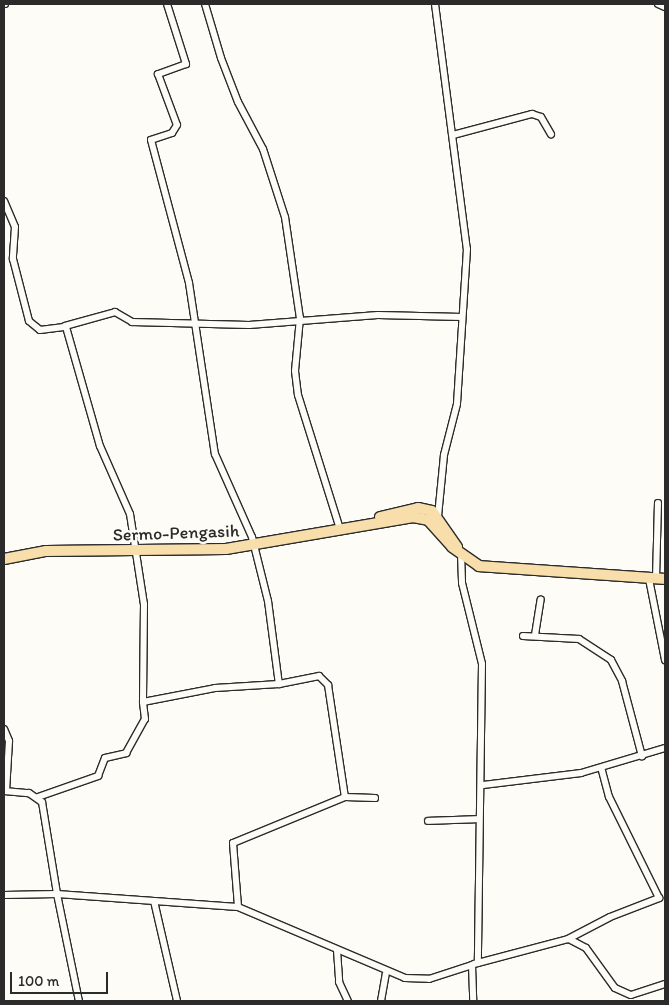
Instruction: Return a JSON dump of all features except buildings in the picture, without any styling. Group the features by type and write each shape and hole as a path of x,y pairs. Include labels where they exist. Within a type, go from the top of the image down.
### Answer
{"main road":[{"name":"Sermo-Pengasih","path":"344,528 408,509 425,508 438,516 461,553"},
{"name":"Sermo-Pengasih","path":"4,559 46,551 137,552 253,546 344,528 421,517 461,553 479,566 657,579"}],"street":[{"path":"167,4 186,64 158,74 177,125 172,133 151,140 182,253 215,454 253,546 268,601 279,684"},
{"path":"205,4 238,102 263,149 282,208 300,318 295,371 298,395 344,528"},
{"path":"436,4 467,249 457,404 444,455 438,516"},
{"path":"658,4 665,6"},
{"path":"453,135 532,114 540,117 551,134"},
{"path":"4,203 15,227 14,266 32,328 65,326 115,312 132,322 194,320 248,325 300,318 462,317"},
{"path":"4,729 9,742 5,791 38,796 98,776 105,758 126,753 145,719 143,702 144,604 130,514 100,446 65,326"},
{"path":"658,503 657,579 665,660"},
{"path":"461,553 462,583 480,648 483,785 479,819 473,1001"},
{"path":"535,635 540,599"},
{"path":"523,636 535,635 579,639 611,660 622,681 642,756"},
{"path":"143,702 215,688 326,679 345,797"},
{"path":"483,785 601,768 665,748"},
{"path":"4,894 56,894 238,907 386,973 429,979 475,964 568,939 610,917 662,898 609,797 601,768"},
{"path":"38,796 56,894 79,1001"},
{"path":"238,907 233,843 345,797 375,798"},
{"path":"428,822 479,819"},
{"path":"154,901 177,1001"},
{"path":"568,939 583,944 615,988 631,994 665,984"},
{"path":"337,950 339,982 348,1001"},
{"path":"381,1001 386,973"}]}
